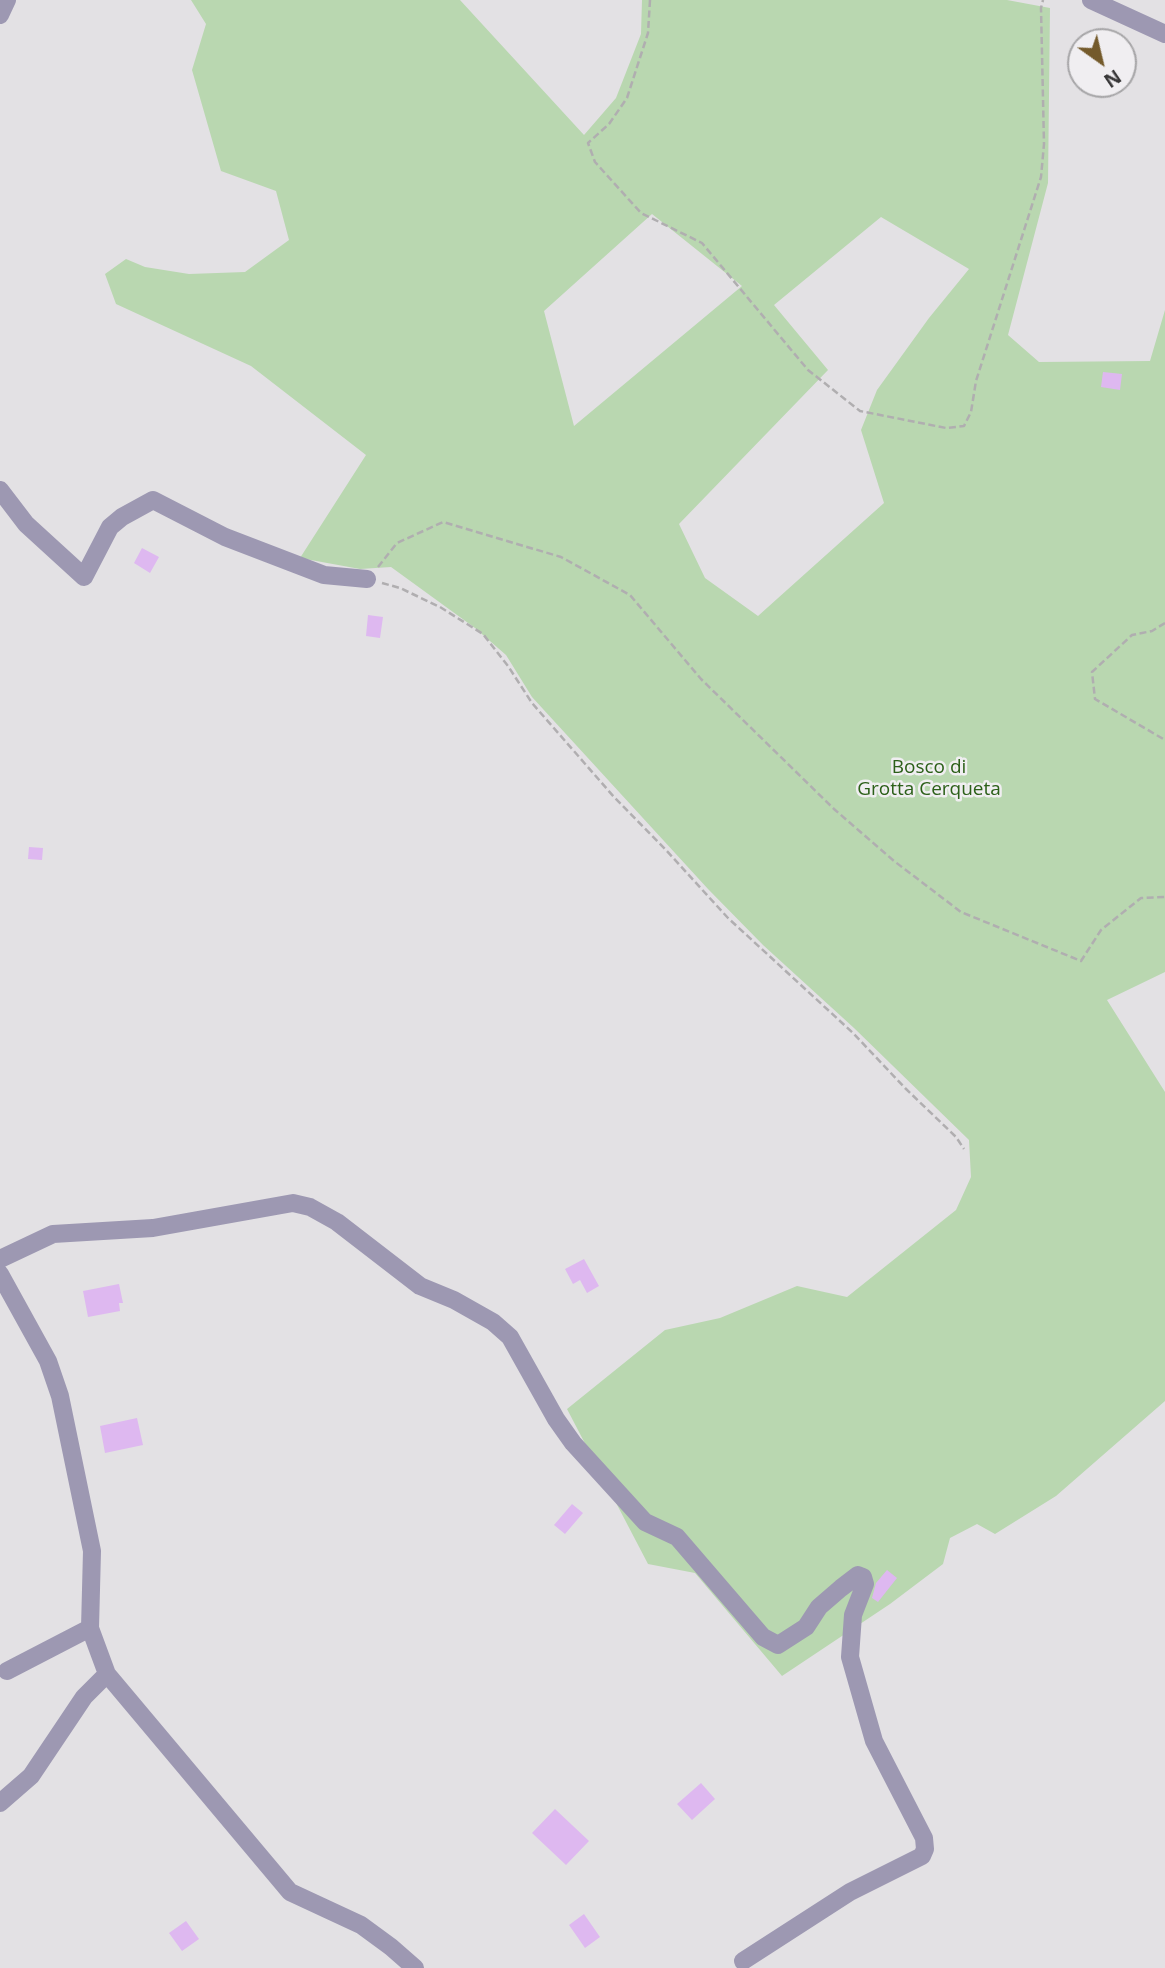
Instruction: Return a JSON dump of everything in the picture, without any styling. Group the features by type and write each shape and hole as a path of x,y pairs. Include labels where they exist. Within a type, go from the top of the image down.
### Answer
{"street":[{"path":"0,15 6,0"},
{"path":"1091,0 1165,34"},
{"path":"0,490 26,524 84,577 110,527 153,500 225,537 324,575 368,579"},
{"path":"0,1259 53,1234 153,1228 293,1203 310,1207 337,1222 419,1286 454,1300 493,1322 510,1337 556,1419 573,1443 645,1522 677,1537 763,1637 778,1645 806,1627 819,1607 841,1588 858,1575 863,1577 865,1584 853,1615 850,1657 874,1741 923,1838 925,1849 922,1856 850,1892 743,1961"},
{"path":"0,1274 48,1361 60,1396 92,1551 90,1628 107,1674 290,1892 361,1925 415,1968"},
{"path":"7,1671 90,1628"},
{"path":"0,1803 31,1776 84,1697 107,1674"}],"path":[{"path":"650,0 648,33 627,98 609,124 588,143 595,162 641,213 702,243 808,370 860,411 947,428 964,426 971,412 976,381 1041,177 1044,144 1043,0"},
{"path":"964,1149 957,1137 905,1088 853,1033 728,918 614,797 532,703 483,634 440,607 400,588 368,579 397,543 443,522 561,557 630,595 701,679 834,809 961,912 1081,961 1101,930 1142,898 1165,897"},
{"path":"1165,623 1152,631 1132,635 1092,672 1095,699 1165,740"}],"green space":[{"name":"Bosco di Grotta Cerqueta","path":"191,0 460,0 584,135 616,98 641,34 642,0 1007,0 1050,8 1048,183 1008,335 1039,362 1150,361 1165,310 1165,972 1107,1000 1165,1092 1165,1401 1056,1496 995,1534 977,1524 950,1538 943,1564 890,1604 782,1676 695,1573 648,1564 567,1409 665,1330 720,1318 797,1286 847,1297 956,1210 971,1177 969,1140 854,1028 763,945 708,889 532,697 506,655 475,628 391,567 360,569 300,558 366,455 251,366 116,304 105,274 126,259 145,267 189,274 245,272 289,240 276,191 221,171 192,70 206,24","holes":["652,214 742,286 574,426 544,311","881,217 969,269 929,318 877,390 861,430 884,503 758,616 705,578 679,524 828,370 774,305"]}],"building":[{"path":"1103,372 1122,374 1120,390 1101,387"},
{"path":"142,548 159,557 150,573 134,563"},
{"path":"368,615 383,617 380,638 366,636"},
{"path":"29,847 43,848 42,860 28,859"},
{"path":"584,1259 599,1286 587,1293 580,1280 573,1284 565,1269"},
{"path":"119,1284 123,1303 119,1303 120,1311 88,1317 83,1291"},
{"path":"137,1418 143,1445 105,1453 100,1426"},
{"path":"572,1504 583,1513 565,1534 554,1525"},
{"path":"887,1570 897,1578 878,1602 872,1598 876,1583"},
{"path":"701,1783 715,1799 692,1820 677,1804"},
{"path":"555,1809 589,1841 566,1865 532,1833"},
{"path":"584,1914 600,1937 585,1948 569,1925"},
{"path":"186,1921 199,1939 182,1951 169,1933"}]}
